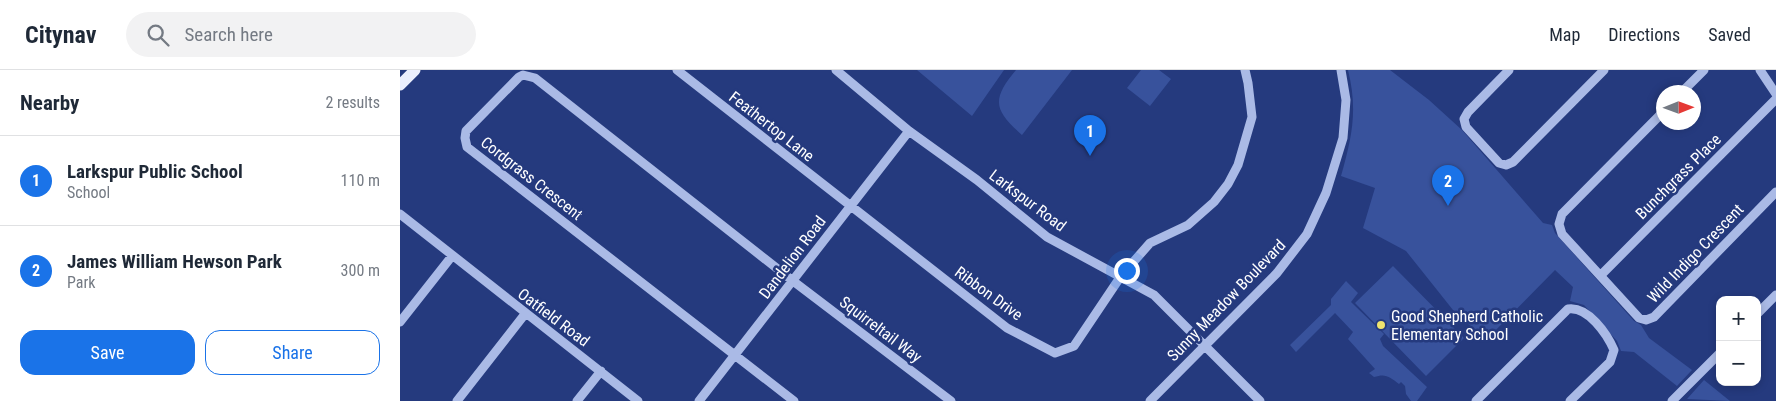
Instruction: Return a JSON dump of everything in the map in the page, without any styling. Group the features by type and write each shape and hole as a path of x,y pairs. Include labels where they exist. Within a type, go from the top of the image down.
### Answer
{"main road":[{"path":"400,85 415,70"}],"street":[{"name":"Feathertop Lane","path":"677,70 849,205"},
{"name":"Ribbon Drive","path":"849,205 1007,328 1055,352 1074,346 1121,276 1150,243 1188,225 1214,202 1228,184 1238,165 1252,117 1250,90 1245,70"},
{"name":"Sunny Meadow Boulevard","path":"1150,401 1288,261 1314,221 1331,179 1345,129 1346,100 1341,70"},
{"path":"1509,70 1468,112 1464,119 1466,127 1499,163 1506,165 1512,162 1604,70"},
{"path":"1689,85 1704,70"},
{"path":"1760,70 1776,94"},
{"name":"Larkspur Road","path":"838,71 909,130 977,180 1048,237 1154,295 1260,401"},
{"name":"Cordgrass Crescent","path":"793,281 535,78 523,75 519,77 466,131 467,147 794,401"},
{"name":"Bunchgrass Place","path":"1601,275 1776,99"},
{"name":"Wild Indigo Crescent","path":"1656,119 1562,214 1559,224 1562,234 1639,318 1646,320 1654,317 1776,192"},
{"name":"Dandelion Road","path":"699,401 909,130"},
{"name":"Oatfield Road","path":"400,214 638,401"},
{"path":"400,322 452,256"},
{"name":"Squirreltail Way","path":"793,281 951,401"},
{"path":"1761,310 1776,295"},
{"path":"1476,401 1568,309 1575,308 1582,310 1609,339 1614,350 1610,362 1570,401"},
{"path":"457,401 525,314"},
{"path":"1677,400 1716,357"},
{"path":"577,401 601,371"}],"shaded area":[{"path":"917,70 1004,70 972,116"},
{"path":"1016,70 1072,70 1022,135 1006,119 999,104 1002,89"},
{"path":"1141,70 1159,70 1171,79 1150,106 1127,88"},
{"path":"1348,70 1390,70 1429,100 1462,130 1543,223 1552,225 1555,233 1634,321 1641,325 1649,338 1692,370 1677,386 1634,352 1621,351 1617,341 1584,305 1570,301 1573,287 1555,270 1486,340 1453,310 1406,251 1363,228 1375,188 1341,176 1351,136 1353,111 1353,98"},
{"path":"1393,266 1464,338 1426,376 1355,303"},
{"path":"1346,281 1358,293 1351,302 1384,334 1380,339 1383,346 1427,387 1417,401 1411,401 1406,394 1405,386 1401,382 1399,384 1385,376 1374,377 1369,373 1375,369 1348,339 1353,332 1335,313 1296,352 1290,345 1331,305 1331,299"},
{"path":"1704,380 1730,401 1687,399"}],"place":[{"name":"Larkspur Public School","path":"1090,156"},
{"name":"James William Hewson Park","path":"1448,206"},
{"name":"Good Shepherd Catholic Elementary School","path":"1381,325"}]}
